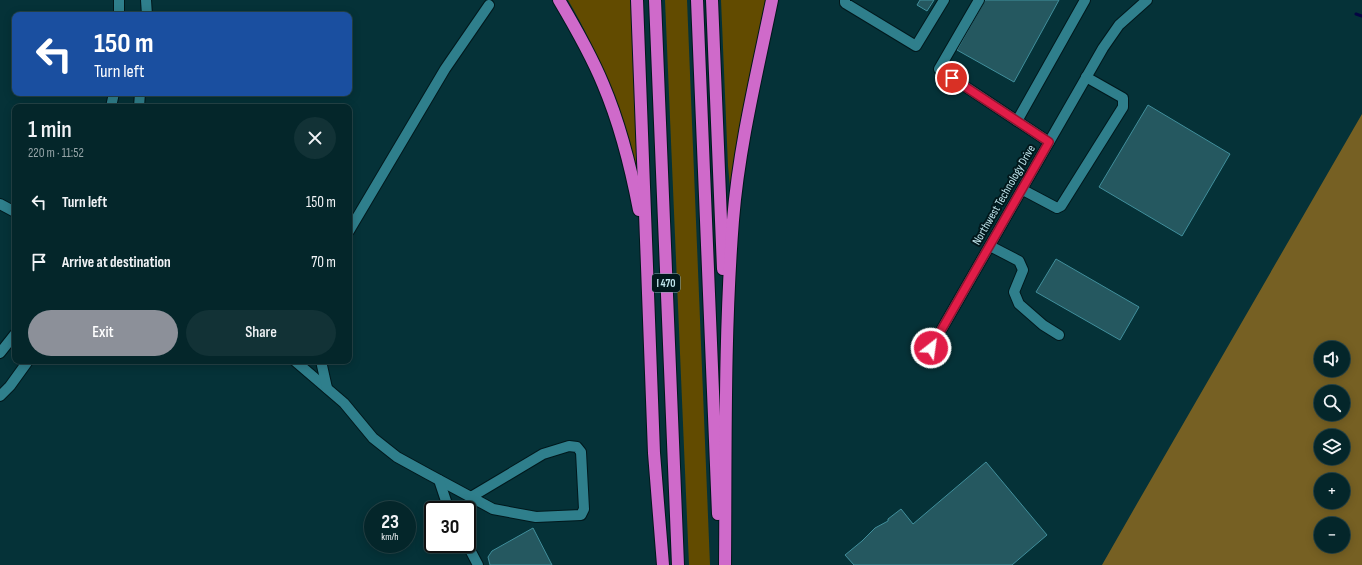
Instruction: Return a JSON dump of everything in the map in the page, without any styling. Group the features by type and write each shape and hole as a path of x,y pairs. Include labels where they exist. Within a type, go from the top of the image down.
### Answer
{"highway":[{"path":"559,0 580,37 603,84 622,141 636,194 646,255"},
{"path":"637,0 654,453 663,565"},
{"name":"I 470","path":"655,0 678,565"},
{"path":"697,0 720,565"},
{"path":"712,0 727,357"},
{"path":"725,565 727,357 733,219 739,168 747,121 772,0"}],"street":[{"path":"119,0 120,12"},
{"path":"146,0 147,12"},
{"path":"845,0 845,3 916,46 944,0"},
{"path":"979,0 938,69 1049,142"},
{"path":"1017,121 1085,0"},
{"name":"Northwest Technology Drive","path":"931,348 1023,190 1103,48 1119,25 1143,1"},
{"path":"352,227 445,69 489,5"},
{"path":"1023,190 1057,208 1061,206 1123,107 1123,98 1086,77"},
{"path":"0,204 12,210"},
{"path":"990,246 1019,261 1023,270 1014,292 1019,304 1043,325 1059,334"},
{"path":"0,353 12,338"},
{"path":"0,396 10,386 26,364"},
{"path":"299,364 344,403 373,438 397,457 492,509 507,513 536,517 581,515 584,509 581,452 577,447 569,446 543,454 471,497"},
{"path":"322,364 327,388"},
{"path":"439,480 446,501"},
{"path":"472,553 478,565"}],"shaded area":[{"path":"568,0 631,0 638,172 624,127 608,84 590,41"},
{"path":"665,0 687,0 710,565 689,565"},
{"path":"721,0 766,0 730,187 728,166"},
{"path":"1362,114 1362,565 1102,565"}],"building":[{"path":"920,0 934,0 927,11 917,5"},
{"path":"985,0 1059,0 1014,82 957,50"},
{"path":"1148,105 1230,154 1182,236 1099,187"},
{"path":"1056,259 1139,307 1120,340 1036,292"},
{"path":"986,462 1047,535 1012,565 854,565 845,555 875,528 888,521 888,519 901,509 913,524"},
{"path":"533,528 552,565 490,565 488,557 492,551"}],"waterway":[{"path":"1356,14 1362,16"}],"route":[{"path":"931,348 1049,142 952,78"}]}
